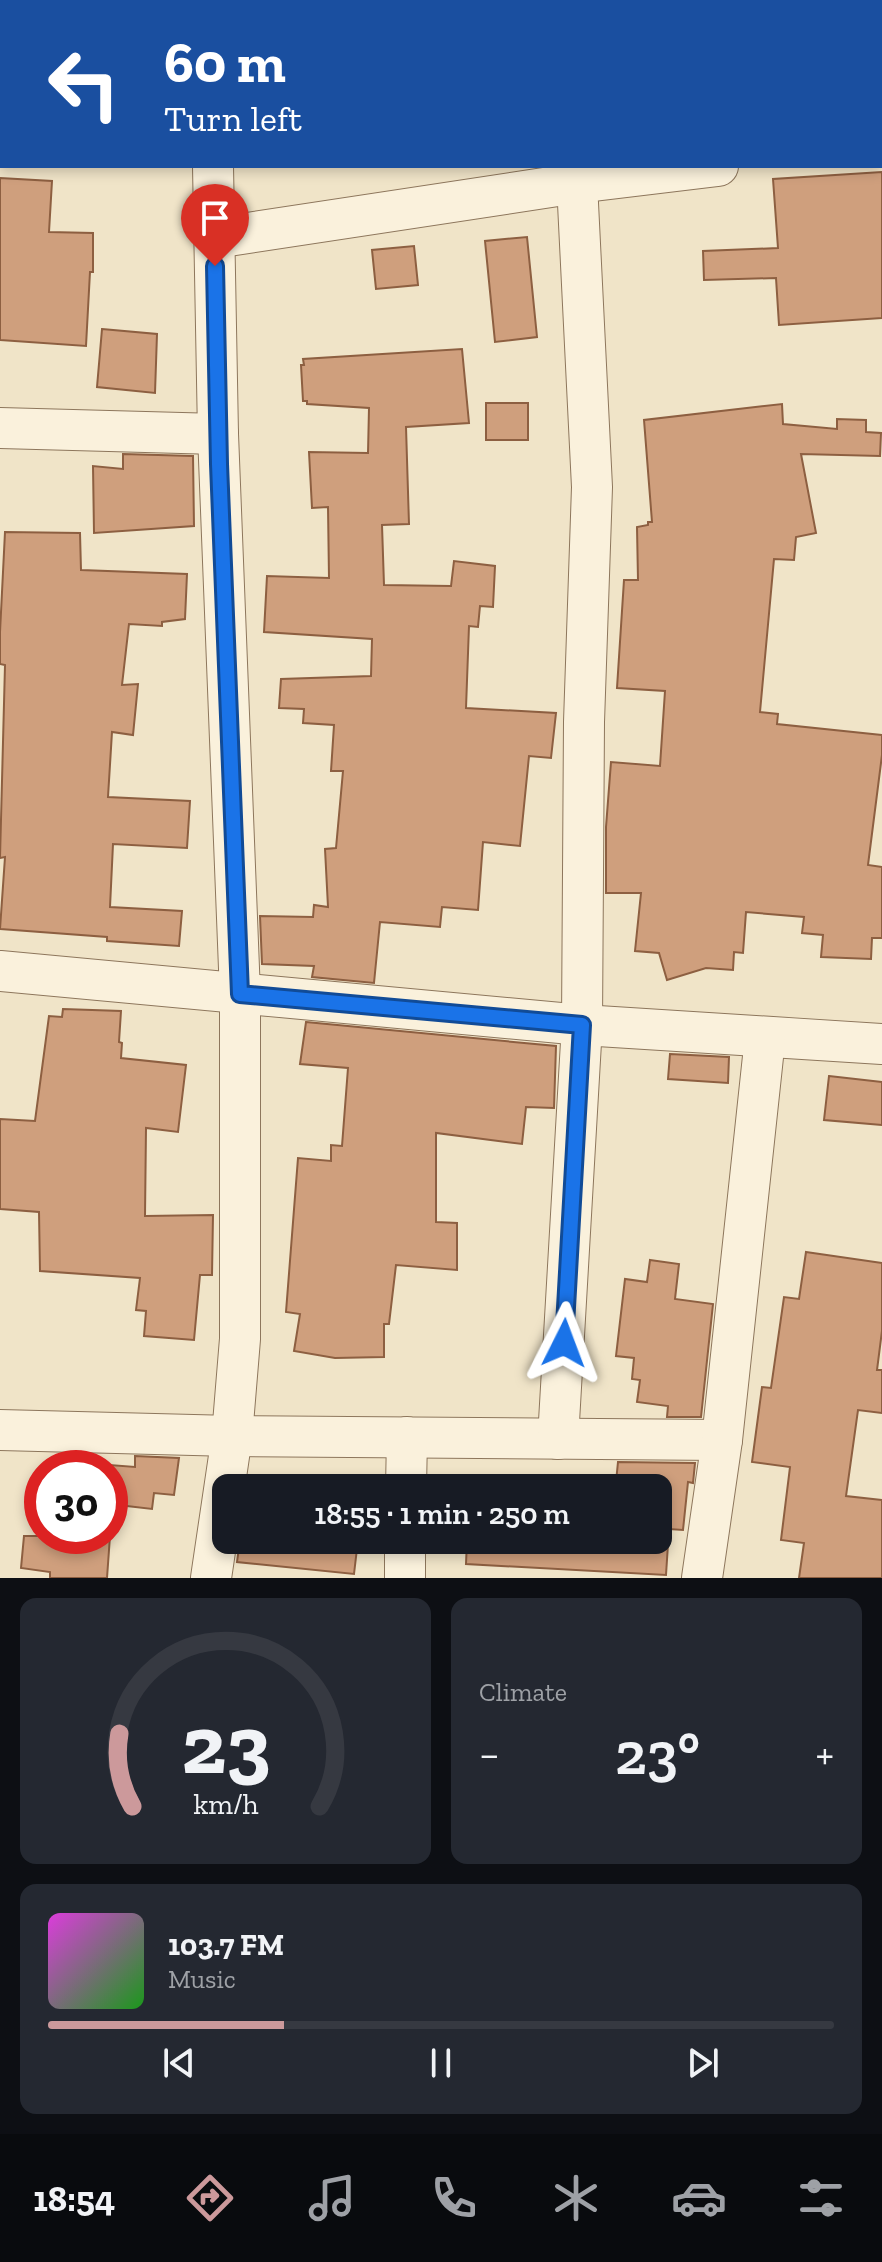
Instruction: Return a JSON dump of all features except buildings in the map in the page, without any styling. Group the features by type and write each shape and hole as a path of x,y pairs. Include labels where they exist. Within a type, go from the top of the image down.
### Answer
{"street":[{"path":"211,1578 232,1436 240,1339 240,994 218,434 213,168"},
{"path":"215,238 577,183 701,168"},
{"path":"558,1439 582,1025 584,722 592,487 577,183"},
{"path":"0,428 218,434"},
{"path":"0,971 582,1025 882,1044"},
{"path":"702,1578 722,1440 765,1038"},
{"path":"0,1430 232,1436 722,1440"},
{"path":"406,1474 407,1437"},
{"path":"405,1554 405,1578"}],"route":[{"path":"215,266 219,464 240,994 582,1025 564,1343"}]}
